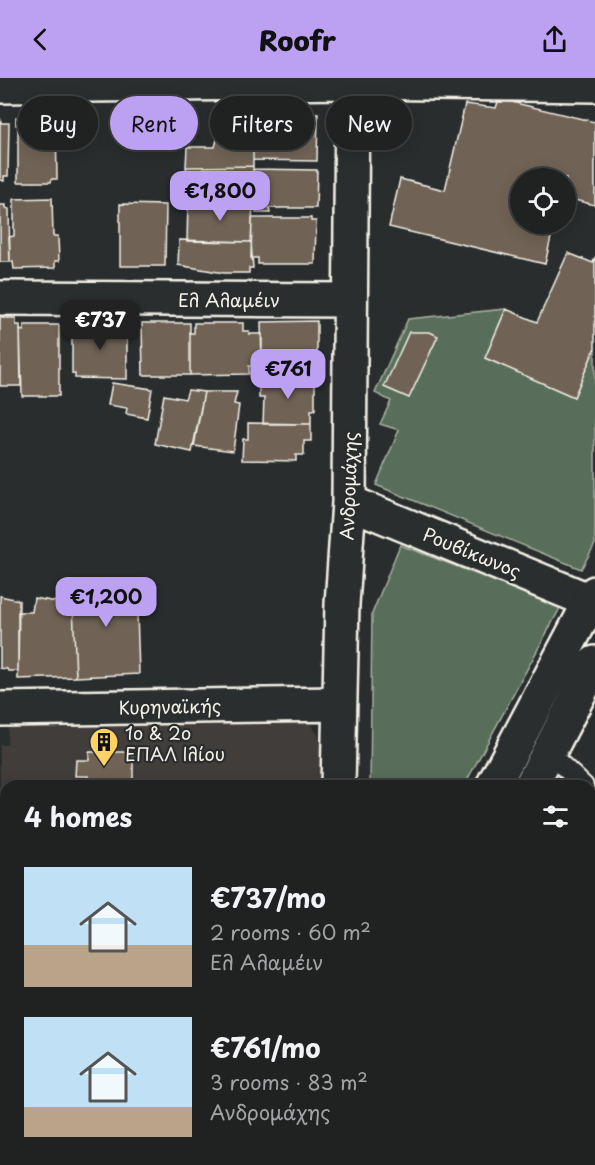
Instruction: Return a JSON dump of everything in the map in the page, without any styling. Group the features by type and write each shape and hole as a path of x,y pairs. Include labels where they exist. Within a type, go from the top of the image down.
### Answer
{"street":[{"path":"0,87 352,80 595,85"},
{"name":"Ανδρομάχης","path":"338,780 342,604 349,502 352,80"},
{"name":"Ελ Αλαμέιν","path":"0,298 350,300"},
{"name":"Ρουβίκωνος","path":"349,502 594,599"},
{"path":"496,780 573,634 594,599"},
{"path":"534,780 595,663"},
{"name":"Κυρηναϊκής","path":"0,709 339,704"}],"lane":[{"path":"549,753 578,780"}],"shaded area":[{"path":"300,719 311,725 318,735 319,780 0,780 0,745 7,745 8,720"}],"green space":[{"path":"506,309 485,358 574,397 595,348 595,544 581,569 376,485 399,430 380,424 391,401 375,393 408,319"},
{"path":"400,545 559,605 559,610 467,780 370,780 372,614"}],"building":[{"path":"499,99 595,122 595,205 576,200 576,168 510,168 510,234 552,234 545,264 389,227 400,179 445,190 465,104 496,108"},
{"path":"314,114 318,114 317,161 253,160 253,150 314,150"},
{"path":"0,118 1,123 9,123 8,176 4,176 4,181 0,180"},
{"path":"198,147 210,147 210,150 253,150 253,166 186,167 187,150 198,150"},
{"path":"18,150 57,150 57,179 52,179 51,182 18,182"},
{"path":"253,166 253,204 188,203 186,167"},
{"path":"253,169 317,170 316,208 269,208 270,213 256,213 256,208 252,207"},
{"path":"52,198 53,236 58,236 59,261 55,261 55,268 14,269 13,262 10,262 9,237 14,236 14,199"},
{"path":"188,203 253,204 251,242 187,241"},
{"path":"120,204 166,205 165,266 120,266"},
{"path":"0,205 5,205 5,208 9,209 10,262 0,262"},
{"path":"252,218 311,218 311,221 316,221 315,264 258,264 258,258 251,258"},
{"path":"179,240 251,242 253,268 249,268 249,273 224,273 178,265"},
{"path":"568,253 593,263 595,257 595,348 574,397 485,358 506,309 537,322"},
{"path":"0,318 16,318 16,325 20,325 21,386 0,386"},
{"path":"317,321 317,361 308,361 308,366 262,366 261,322"},
{"path":"142,323 190,323 190,375 143,375"},
{"path":"194,323 243,323 243,331 249,331 249,334 262,334 262,366 249,366 249,374 190,375 190,333 194,333"},
{"path":"72,324 127,325 127,379 75,378 75,374 72,374"},
{"path":"24,325 59,325 59,396 22,396 20,330 24,331"},
{"path":"409,332 430,332 438,336 409,398 384,387"},
{"path":"264,377 315,378 315,410 311,410 311,424 263,424 264,398 259,398 259,382 264,382"},
{"path":"112,383 152,389 147,418 126,414 127,408 108,405"},
{"path":"188,390 204,392 192,452 155,444 164,395 185,399"},
{"path":"204,392 237,392 234,404 239,405 233,451 194,446"},
{"path":"248,423 311,424 311,441 304,441 304,455 296,455 296,461 242,460 243,439 248,439"},
{"path":"136,580 139,674 76,677 72,582"},
{"path":"0,596 19,600 18,671 0,668"},
{"path":"34,598 73,605 76,677 18,679 18,612 32,612"},
{"name":"1ο & 2ο ΕΠΑΛ Ιλίου","path":"89,752 133,752 133,780 88,780 88,776 75,776 76,760 89,760"}],"place":[{"name":"1ο & 2ο ΕΠΑΛ Ιλίου","path":"104,768"}]}
